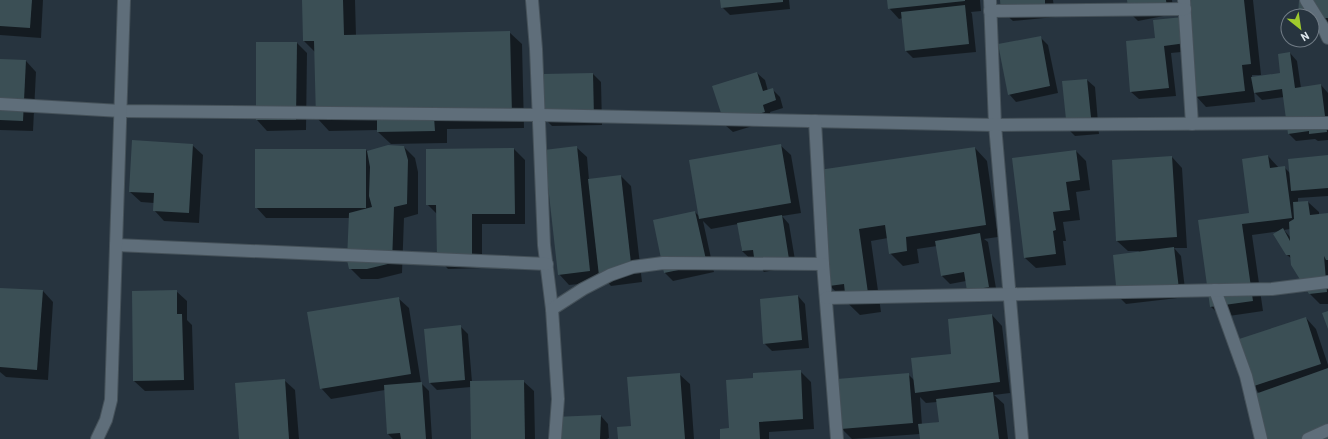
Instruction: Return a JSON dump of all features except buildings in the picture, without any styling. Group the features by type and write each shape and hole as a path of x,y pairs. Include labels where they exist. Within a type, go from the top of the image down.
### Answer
{"street":[{"path":"97,439 106,420 111,400 124,0"},
{"path":"532,0 536,49 544,245 552,309 558,399 555,439"},
{"path":"1306,0 1327,32"},
{"path":"1022,439 995,125 990,6 1185,5 1192,124"},
{"path":"0,104 121,111 539,115 995,125 1328,123"},
{"path":"815,121 823,264 837,439"},
{"path":"116,245 547,264"},
{"path":"552,309 583,289 610,275 633,268 663,263 823,264"},
{"path":"826,298 1272,289 1328,282"},
{"path":"1215,290 1246,376 1261,439"},
{"path":"1308,439 1328,430"}]}
